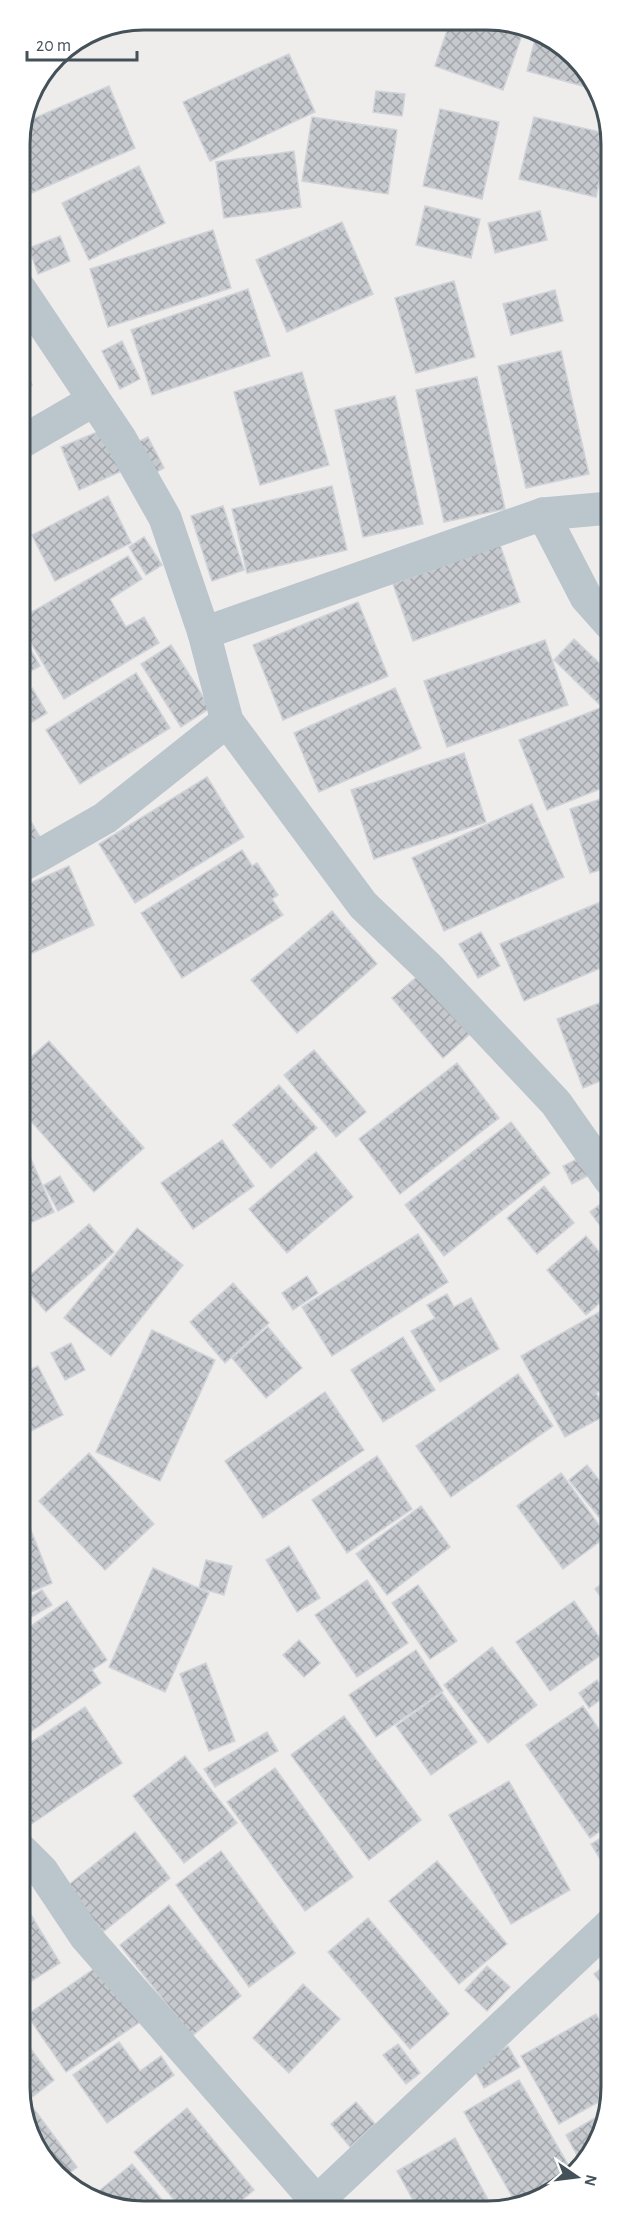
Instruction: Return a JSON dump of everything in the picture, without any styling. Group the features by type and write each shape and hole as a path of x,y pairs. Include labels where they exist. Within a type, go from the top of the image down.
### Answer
{"street":[{"path":"30,305 121,440 165,518 204,633 227,721 363,905 431,970 556,1103 601,1167"},
{"path":"30,437 94,400"},
{"path":"204,633 543,514 601,509"},
{"path":"543,514 586,597 601,614"},
{"path":"30,861 105,818 227,721"},
{"path":"30,1859 42,1871 86,1937 310,2201"},
{"path":"317,2201 601,1933"}],"building":[{"path":"447,30 494,30 522,36 503,90 435,66"},
{"path":"535,41 568,63 585,87 527,71"},
{"path":"289,54 315,112 210,161 183,102"},
{"path":"109,86 135,148 30,194 30,137 33,119"},
{"path":"376,91 405,94 402,116 373,112"},
{"path":"440,109 499,122 482,199 423,186"},
{"path":"312,117 397,130 388,194 302,181"},
{"path":"534,117 600,132 601,173 596,197 519,179"},
{"path":"294,151 301,207 224,218 216,162"},
{"path":"139,166 165,223 89,260 62,203"},
{"path":"425,206 480,219 471,258 416,245"},
{"path":"540,211 547,240 495,253 488,223"},
{"path":"342,222 373,294 287,332 256,260"},
{"path":"213,230 231,288 108,327 90,269"},
{"path":"60,236 70,261 38,274 30,248"},
{"path":"454,281 475,357 416,373 395,298"},
{"path":"248,289 270,356 152,395 131,330"},
{"path":"555,290 563,321 511,335 503,304"},
{"path":"122,341 140,379 120,389 102,351"},
{"path":"561,351 589,474 526,488 498,366"},
{"path":"302,372 329,465 260,485 234,392"},
{"path":"477,377 505,509 444,522 416,390"},
{"path":"395,396 423,524 363,537 335,410"},
{"path":"107,428 124,470 79,490 61,447"},
{"path":"148,437 164,468 151,475 135,443"},
{"path":"332,486 347,550 247,573 232,509"},
{"path":"108,496 131,543 55,581 32,535"},
{"path":"223,506 244,570 212,581 191,516"},
{"path":"144,537 162,565 146,575 129,547"},
{"path":"500,545 520,602 413,641 393,584"},
{"path":"128,556 142,579 110,599 126,627 144,617 159,643 64,699 30,641 30,613"},
{"path":"358,602 388,676 283,720 253,645"},
{"path":"574,639 601,664 601,702 599,704 554,660"},
{"path":"545,640 568,705 447,747 424,681"},
{"path":"171,645 210,708 181,727 141,664"},
{"path":"30,648 40,666 30,672"},
{"path":"136,673 170,728 80,784 46,730"},
{"path":"32,688 47,713 30,723 30,689"},
{"path":"395,688 421,748 319,792 294,733"},
{"path":"601,708 601,789 547,810 519,740"},
{"path":"464,753 486,822 374,859 351,790"},
{"path":"207,777 244,837 135,903 99,844"},
{"path":"601,799 601,870 590,873 570,809"},
{"path":"532,804 564,877 444,931 412,858"},
{"path":"30,820 40,837 30,843"},
{"path":"242,850 252,866 257,863 278,895 272,899 283,915 182,978 141,913"},
{"path":"69,866 94,925 30,954 30,883"},
{"path":"601,902 601,968 524,1001 500,944"},
{"path":"332,911 377,964 297,1033 251,980"},
{"path":"481,932 500,966 478,978 459,944"},
{"path":"420,974 470,1034 443,1058 392,998"},
{"path":"601,1002 601,1081 583,1088 557,1019"},
{"path":"49,1041 144,1148 94,1192 30,1120 30,1058"},
{"path":"314,1050 366,1112 336,1137 284,1075"},
{"path":"457,1063 499,1118 400,1194 359,1139"},
{"path":"279,1085 317,1128 271,1168 233,1125"},
{"path":"511,1122 550,1173 444,1256 405,1205"},
{"path":"222,1140 254,1186 193,1229 161,1183"},
{"path":"316,1152 353,1197 287,1253 249,1209"},
{"path":"585,1155 595,1172 572,1184 563,1166"},
{"path":"30,1157 54,1212 30,1223"},
{"path":"60,1176 74,1202 58,1211 44,1185"},
{"path":"544,1186 574,1223 537,1254 507,1218"},
{"path":"601,1204 601,1227 590,1212"},
{"path":"89,1224 114,1252 46,1312 30,1293 30,1275"},
{"path":"137,1228 183,1265 111,1356 64,1318"},
{"path":"418,1234 448,1282 332,1356 302,1307"},
{"path":"586,1236 601,1254 601,1302 586,1315 547,1270"},
{"path":"307,1276 318,1293 293,1310 282,1293"},
{"path":"233,1283 269,1323 225,1363 190,1322"},
{"path":"447,1294 454,1307 471,1298 499,1349 440,1382 411,1331 435,1318 427,1305"},
{"path":"601,1311 601,1390 596,1393 601,1402 601,1418 565,1437 521,1356"},
{"path":"268,1327 302,1368 266,1398 232,1358"},
{"path":"152,1330 215,1360 160,1481 96,1452"},
{"path":"403,1337 435,1390 383,1422 351,1370"},
{"path":"71,1343 85,1370 65,1380 51,1353"},
{"path":"38,1366 63,1415 30,1432 30,1370"},
{"path":"518,1374 553,1426 451,1497 416,1446"},
{"path":"325,1392 364,1450 263,1518 225,1461"},
{"path":"89,1453 154,1524 105,1570 39,1501"},
{"path":"377,1456 412,1509 347,1553 312,1500"},
{"path":"587,1465 601,1482 601,1516 599,1517 569,1480"},
{"path":"561,1473 601,1528 601,1540 563,1569 517,1506"},
{"path":"421,1506 450,1547 387,1595 356,1554"},
{"path":"30,1528 52,1583 30,1592"},
{"path":"289,1546 320,1598 297,1612 266,1560"},
{"path":"206,1560 232,1566 224,1595 199,1588"},
{"path":"153,1568 209,1593 165,1692 109,1667"},
{"path":"367,1580 408,1643 357,1677 315,1615"},
{"path":"601,1584 601,1597 595,1589"},
{"path":"418,1585 457,1641 430,1659 392,1603"},
{"path":"42,1590 52,1605 30,1618 30,1597"},
{"path":"67,1601 107,1660 92,1670 101,1683 30,1732 30,1627"},
{"path":"574,1601 601,1640 601,1655 550,1691 516,1642"},
{"path":"299,1640 320,1663 304,1677 283,1655"},
{"path":"492,1647 537,1705 488,1743 444,1685"},
{"path":"416,1650 443,1691 376,1737 349,1695"},
{"path":"206,1663 235,1741 209,1751 180,1674"},
{"path":"597,1680 601,1686 601,1699 589,1708 579,1693"},
{"path":"442,1693 477,1742 431,1775 396,1726"},
{"path":"583,1706 601,1732 601,1831 590,1838 526,1745"},
{"path":"85,1707 122,1763 30,1825 30,1743"},
{"path":"344,1716 421,1820 369,1860 291,1755"},
{"path":"267,1732 278,1751 215,1787 204,1769"},
{"path":"185,1756 237,1823 184,1863 133,1796"},
{"path":"275,1768 353,1877 305,1911 227,1802"},
{"path":"509,1781 570,1890 511,1924 449,1815"},
{"path":"135,1832 170,1878 103,1932 67,1886"},
{"path":"601,1838 601,1860 591,1844"},
{"path":"221,1851 295,1953 249,1987 176,1885"},
{"path":"437,1861 507,1944 459,1984 389,1901"},
{"path":"169,1905 241,1996 192,2036 120,1945"},
{"path":"30,1913 60,1963 30,1982"},
{"path":"368,1918 449,2014 410,2049 328,1952"},
{"path":"101,1964 140,2022 66,2072 30,2019 30,2013"},
{"path":"487,1966 510,1987 487,2011 465,1990"},
{"path":"601,1969 601,1983 594,1974"},
{"path":"303,1984 340,2019 289,2073 253,2038"},
{"path":"596,2014 601,2023 600,2101 559,2124 521,2056"},
{"path":"119,2042 140,2071 161,2056 174,2075 107,2123 73,2075"},
{"path":"398,2044 420,2073 406,2084 383,2055"},
{"path":"508,2046 520,2067 484,2088 473,2067"},
{"path":"30,2048 54,2080 31,2098"},
{"path":"519,2080 558,2147 547,2147 547,2184 513,2198 464,2112"},
{"path":"356,2102 375,2124 350,2147 331,2124"},
{"path":"32,2106 77,2167 70,2173 63,2168 45,2144 36,2124"},
{"path":"187,2108 254,2190 241,2201 175,2201 134,2152"},
{"path":"597,2117 584,2147 573,2147 566,2135"},
{"path":"455,2138 489,2201 414,2201 397,2171"},
{"path":"132,2164 163,2201 122,2199 99,2191"}]}
